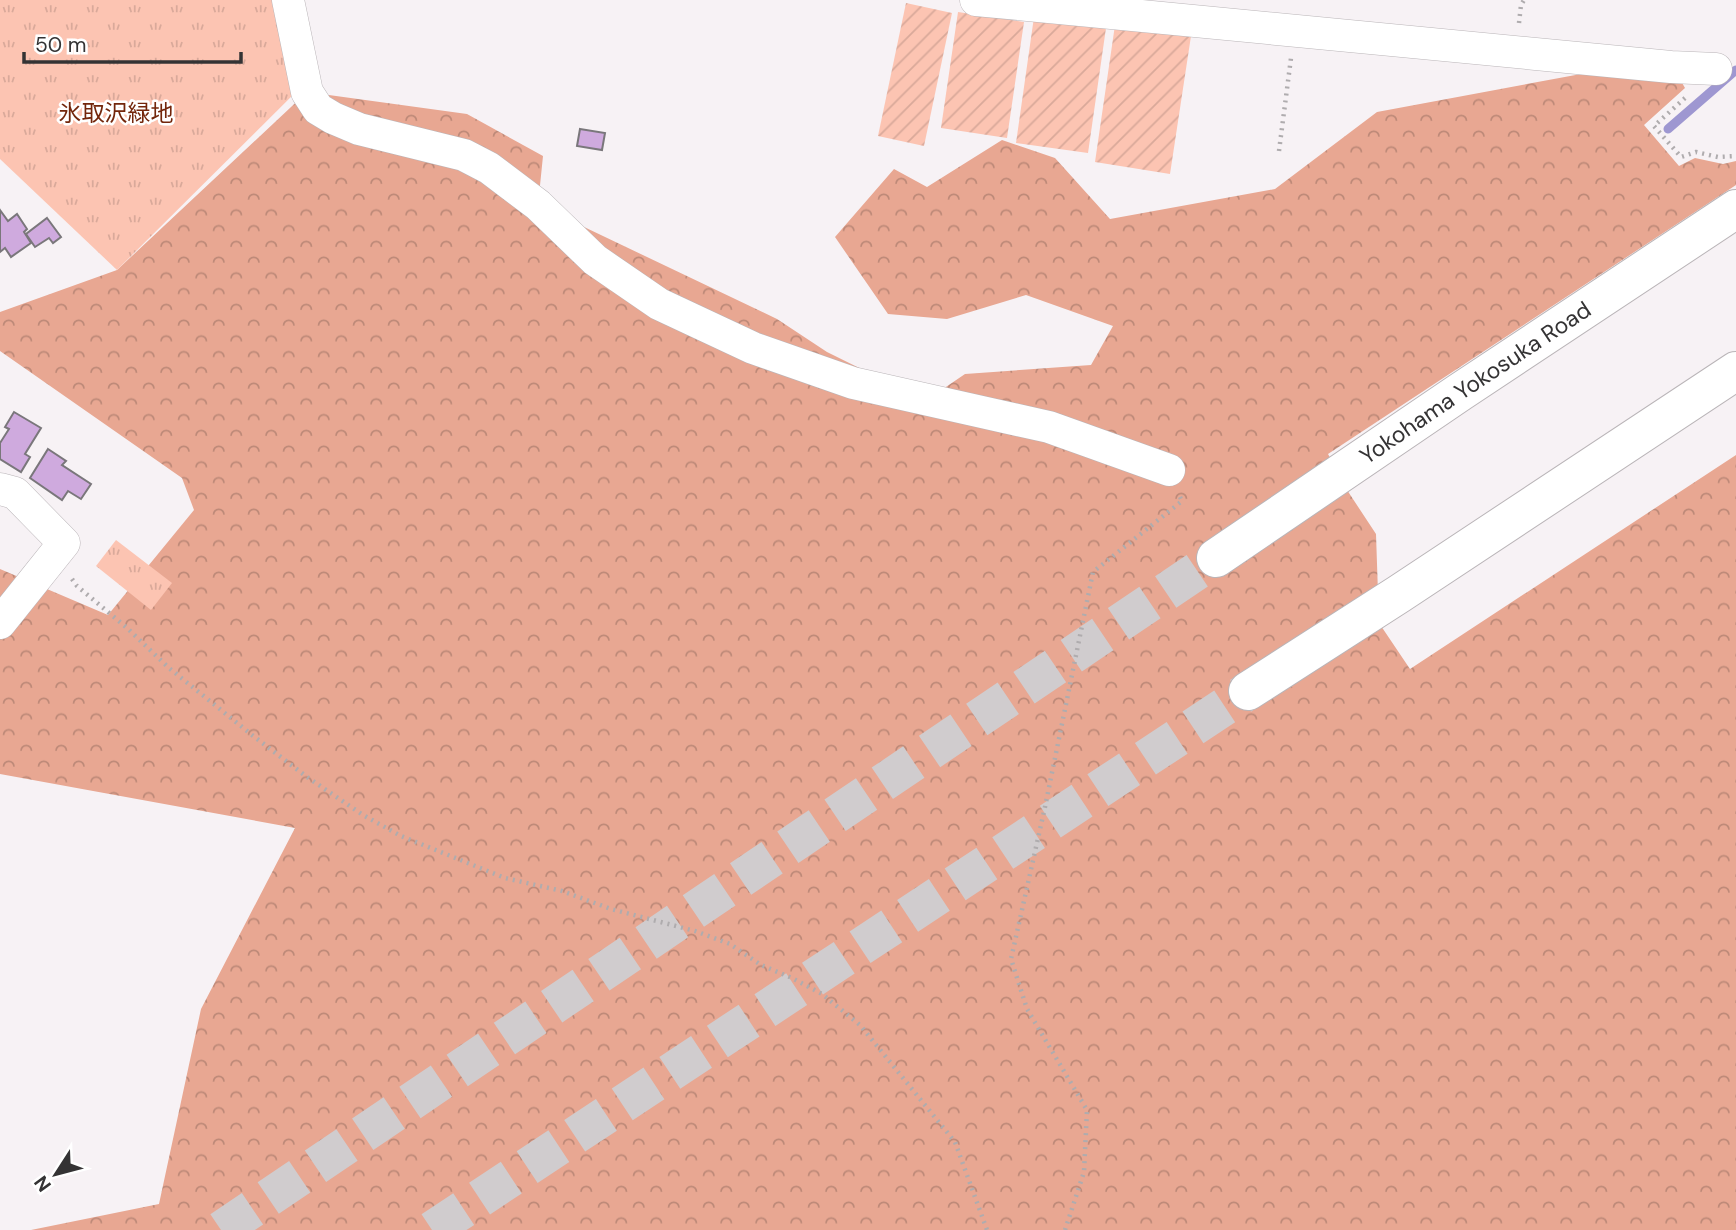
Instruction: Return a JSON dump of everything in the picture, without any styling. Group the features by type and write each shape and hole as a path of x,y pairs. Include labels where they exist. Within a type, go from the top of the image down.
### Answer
{"highway":[{"name":"Yokohama Yokosuka Road","path":"1216,558 1736,209"},
{"path":"1248,691 1736,371"}],"street":[{"path":"288,0 307,92 318,109 359,128 464,155 489,168 538,205 595,260 659,304 753,348 853,383 1049,427 1169,470"},
{"path":"976,0 1671,67 1716,69"},
{"path":"0,489 15,493 64,543 0,623"}],"path":[{"path":"1279,151 1295,31"},
{"path":"1716,69 1654,126 1681,157 1696,152 1718,157 1736,156"},
{"path":"1065,1230 1084,1172 1087,1110 1027,1009 1011,959 1093,572 1182,501 1169,470"},
{"path":"77,586 169,668 252,735 363,815 401,836 505,878 562,891 611,909 730,944 761,965 822,994 860,1025 955,1142 987,1230"}],"green space":[{"name":"氷取沢緑地","path":"0,0 289,0 315,73 117,270 0,159"},
{"path":"906,3 952,13 924,146 878,136"},
{"path":"958,12 1024,22 1007,138 941,128"},
{"path":"1034,17 1106,28 1088,153 1016,143"},
{"path":"1115,25 1191,36 1170,174 1095,162"},
{"path":"1581,74 1681,81 1685,88 1644,125 1679,166 1695,158 1723,164 1736,161 1736,185 1328,454 1376,534 1379,623 1410,669 1736,455 1736,1230 31,1230 159,1204 201,1009 295,828 0,774 0,569 108,615 194,510 182,478 0,351 0,312 117,270 307,92 467,114 543,156 538,205 777,319 827,352 920,398 940,391 965,374 1091,365 1113,326 1026,295 947,319 888,314 835,237 894,169 927,187 1002,140 1055,158 1110,219 1275,189 1377,112"},
{"path":"116,540 172,583 151,610 96,566"}],"building":[{"path":"580,129 605,133 602,150 577,146"},
{"path":"0,210 8,221 17,214 27,229 24,232 31,243 11,257 5,248 0,252"},
{"path":"47,218 61,237 53,243 49,238 35,247 26,234"},
{"path":"14,412 41,428 25,454 30,457 21,472 0,459 0,443 9,429 5,427"},
{"path":"48,449 66,461 62,465 91,484 81,499 68,491 62,500 30,478"}],"waterway":[{"path":"1668,129 1736,70"}],"tunnel":[{"path":"221,1230 1216,558"},
{"path":"432,1230 1248,691"}]}
